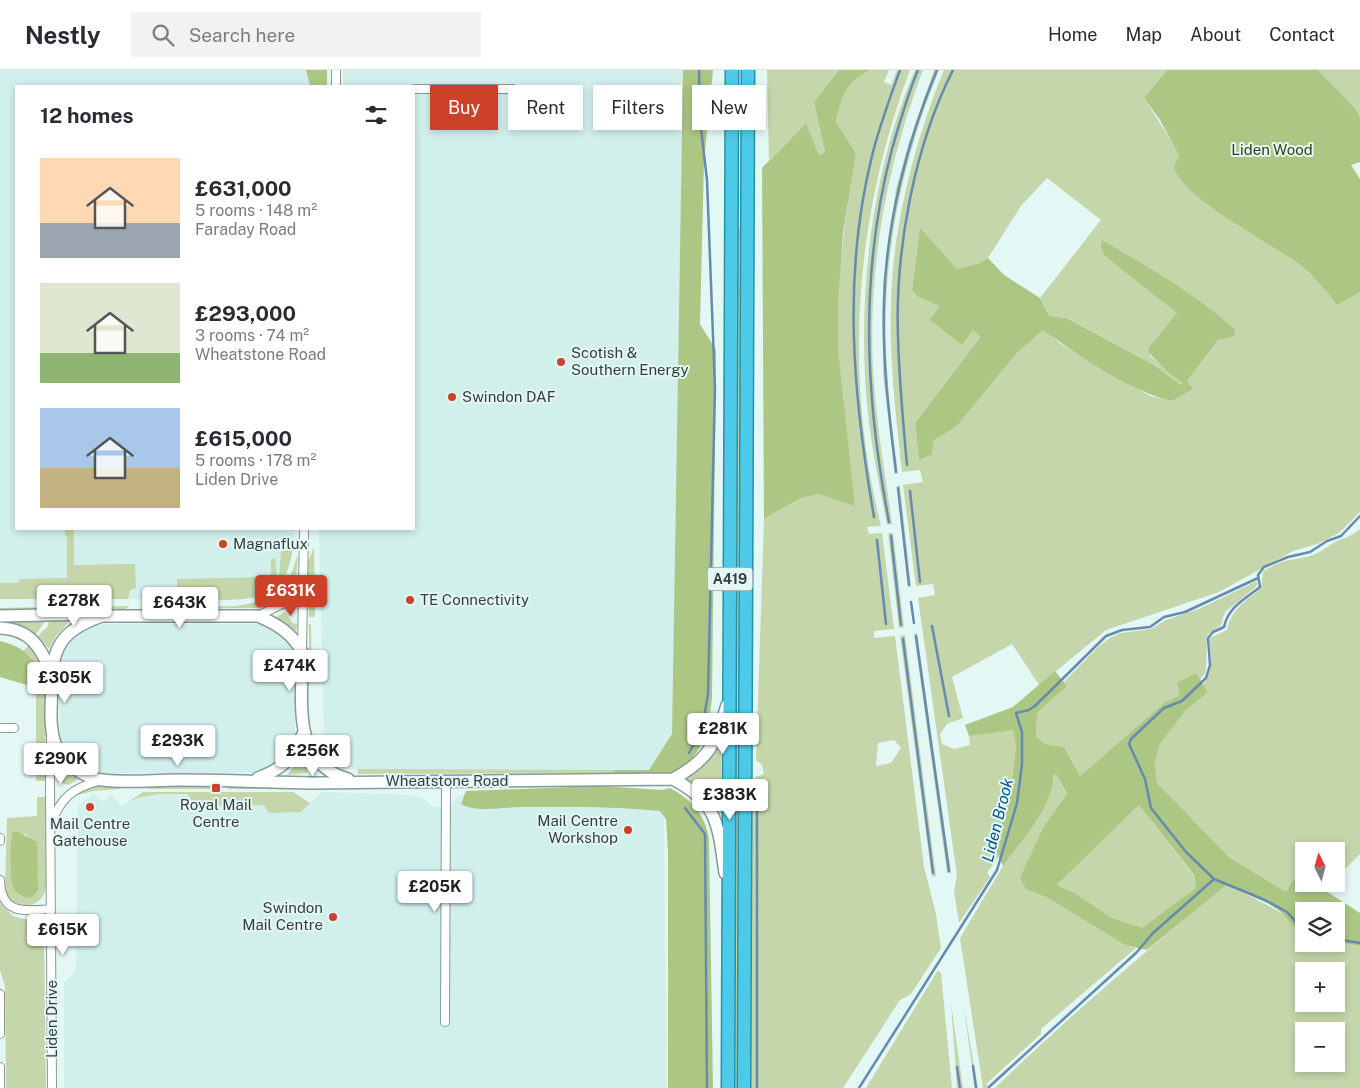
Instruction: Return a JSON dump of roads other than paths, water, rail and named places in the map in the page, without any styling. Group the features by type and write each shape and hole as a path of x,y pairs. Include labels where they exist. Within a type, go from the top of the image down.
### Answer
{"highway":[{"name":"A419","path":"728,1088 732,70"},
{"name":"A419","path":"744,1088 748,70"}],"main road":[{"path":"0,616 91,614 102,616 258,616 285,630 298,643 302,652 304,732 308,747 320,766 338,776 360,782"},
{"name":"Liden Drive","path":"52,734 52,674 57,651 64,638 77,625 102,616"},
{"path":"0,628 13,629 31,638 44,653 52,674"},
{"path":"728,899 718,824 715,816 699,795 673,779 695,766 709,751 719,734 730,697"},
{"path":"254,780 278,770 286,763 304,732"},
{"name":"Wheatstone Road","path":"52,734 58,751 67,762 82,773 101,780 446,782 673,779"}],"street":[{"path":"336,70 336,85"},
{"path":"415,89 508,89"},
{"path":"302,652 304,530"},
{"path":"258,616 282,604 302,582"},
{"path":"0,728 14,728"},
{"name":"Liden Drive","path":"52,734 50,783 52,1088"},
{"name":"Wheatstone Road","path":"51,824 57,809 68,794 80,786 101,780"},
{"path":"445,1022 446,782"},
{"path":"0,880 3,899 14,908 28,911 51,909"},
{"path":"0,994 0,1034"},
{"path":"0,1067 0,1088"}],"waterway":[{"path":"689,753 702,729 708,694 715,388 707,180 700,120 699,70"},
{"path":"874,517 856,381 854,291 857,246 872,156 900,70"},
{"path":"889,522 881,475 871,382 869,336 870,289 881,196 892,149 918,70"},
{"path":"896,472 885,366 884,302 889,243 900,183 916,125 937,70"},
{"path":"907,465 898,336 900,269 910,200 918,166 939,100 953,70"},
{"path":"898,488 909,585"},
{"path":"910,491 920,582"},
{"name":"Liden Brook","path":"1295,921 1287,912 1265,900 1214,879 1186,852 1151,808 1145,779 1129,744 1131,739 1164,708 1182,701 1206,678 1210,665 1208,638 1213,632 1224,627 1233,609 1260,587 1258,575 1264,567 1288,557 1310,552 1327,541 1341,536 1360,516"},
{"path":"891,536 901,625"},
{"path":"877,540 886,624"},
{"name":"Liden Brook","path":"859,1088 997,870 1017,803 1022,764 1022,732 1016,713 1029,710 1036,705 1106,636 1122,630 1150,627 1164,617 1185,612 1258,578"},
{"path":"911,602 914,623"},
{"path":"932,626 949,716"},
{"path":"916,636 949,871"},
{"path":"903,639 933,873"},
{"path":"757,796 757,1088"},
{"path":"685,808 705,834 707,1088"},
{"path":"989,1087 1137,952 1153,933 1213,880"},
{"name":"Liden Brook","path":"1345,940 1360,943"},
{"path":"973,1066 976,1088"},
{"path":"957,1067 960,1088"}],"place":[{"name":"Scotish & Southern Energy","path":"561,362"},
{"name":"Swindon DAF","path":"452,397"},
{"name":"Magnaflux","path":"223,544"},
{"name":"TE Connectivity","path":"410,600"},
{"name":"Royal Mail Centre","path":"216,788"},
{"name":"Mail Centre Gatehouse","path":"90,807"},
{"name":"Mail Centre Workshop","path":"628,830"},
{"name":"Swindon Mail Centre","path":"333,917"}],"park label":[{"name":"Liden Wood","path":"1272,150"}]}
